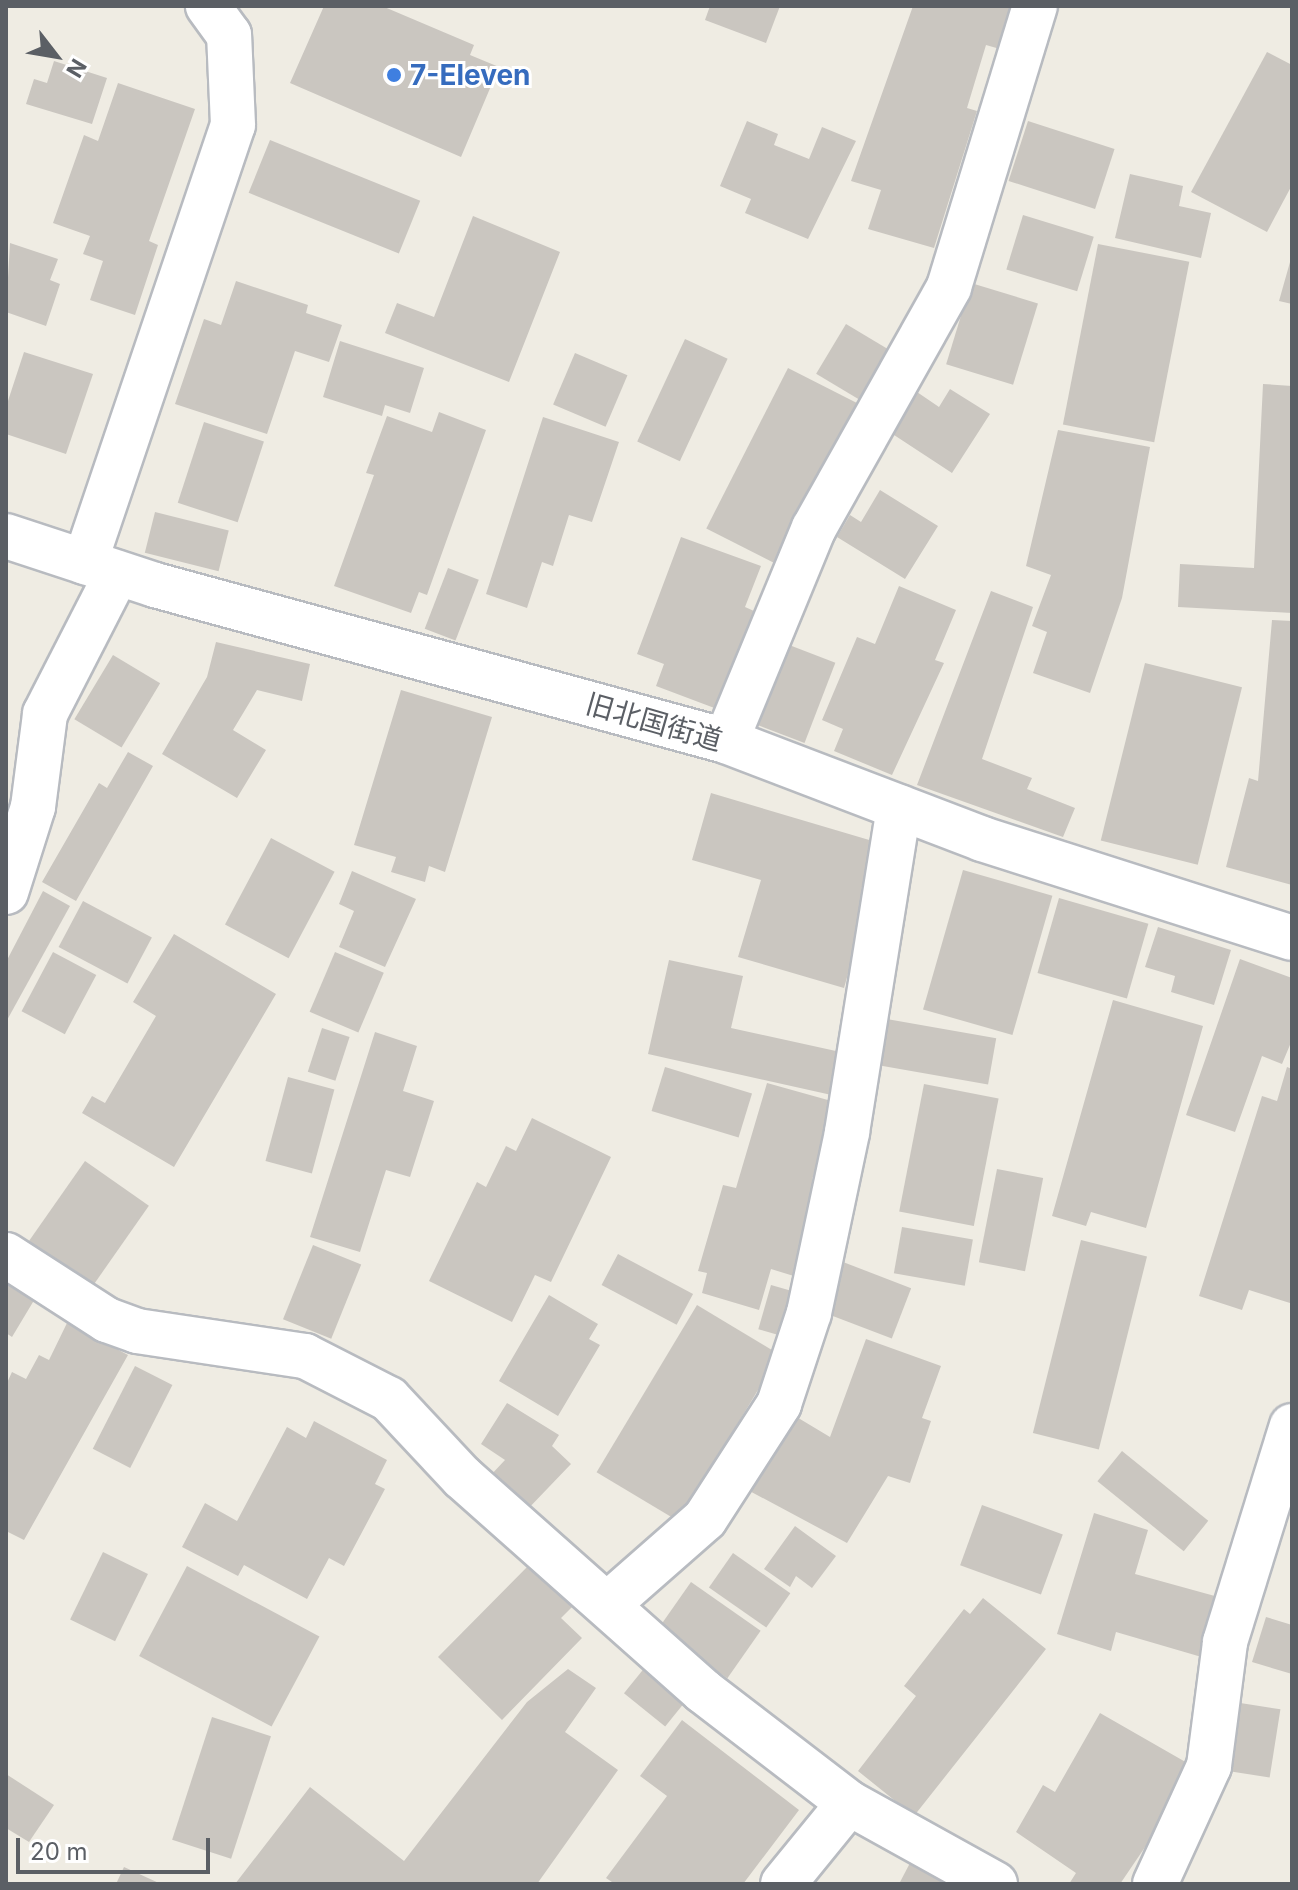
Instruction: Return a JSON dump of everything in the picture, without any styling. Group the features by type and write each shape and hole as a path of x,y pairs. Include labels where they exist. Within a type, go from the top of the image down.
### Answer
{"street":[{"path":"6,892 33,807 45,714 101,567 233,125 229,35 208,6"},
{"path":"726,741 814,528 949,287 1035,6"},
{"name":"旧北国街道","path":"6,536 101,567 726,741 899,807 1292,938"},
{"path":"607,1605 705,1519 779,1404 809,1313 847,1132 899,807"},
{"path":"6,1255 43,1284 137,1331 273,1349 348,1374 389,1399 462,1477 792,1765 849,1803 995,1884"},
{"path":"1155,1884 1209,1766 1225,1642 1292,1426"},
{"path":"783,1884 849,1803"}],"building":[{"name":"7-Eleven","path":"324,6 382,6 474,45 470,55 499,67 461,157 290,83"},
{"path":"710,6 780,6 766,43 705,20"},
{"path":"913,6 1021,6 1007,51 986,45 967,108 977,111 934,248 868,229 881,190 851,181"},
{"path":"1267,52 1292,65 1292,185 1267,232 1191,192"},
{"path":"54,61 107,78 92,124 26,104 34,79 47,83"},
{"path":"118,83 195,109 149,241 158,245 135,315 90,300 103,261 83,254 90,236 53,223 84,135 98,141"},
{"path":"747,121 778,134 774,145 809,159 822,127 856,141 808,239 745,213 751,199 720,186"},
{"path":"1028,121 1115,149 1095,209 1009,181"},
{"path":"270,140 420,201 399,254 249,193"},
{"path":"1130,174 1183,186 1179,206 1211,213 1201,258 1115,238"},
{"path":"1023,215 1094,237 1077,291 1006,270"},
{"path":"473,216 560,252 509,382 385,333 397,303 434,317"},
{"path":"10,243 58,259 50,280 60,284 46,326 6,312"},
{"path":"1098,244 1189,262 1154,442 1063,425"},
{"path":"1292,255 1292,304 1279,301"},
{"path":"236,281 308,305 306,313 342,325 329,362 295,351 267,434 175,404 204,319 221,325"},
{"path":"971,283 1038,303 1013,385 946,364"},
{"path":"846,324 895,353 865,403 816,374"},
{"path":"685,339 728,359 680,461 637,441"},
{"path":"340,341 424,368 410,413 385,405 382,416 323,397"},
{"path":"24,352 93,374 66,454 6,434 6,407"},
{"path":"575,353 627,375 606,427 553,405"},
{"path":"788,368 858,404 777,564 706,528"},
{"path":"1263,384 1292,386 1292,613 1178,607 1180,564 1254,568"},
{"path":"950,389 990,414 952,473 891,433 917,392 939,407"},
{"path":"439,412 486,430 427,595 419,592 411,613 334,586 374,475 366,473 387,416 432,432"},
{"path":"543,417 619,442 592,522 569,515 553,566 542,562 527,608 486,594"},
{"path":"204,422 264,441 238,522 178,503"},
{"path":"1058,430 1150,447 1122,598 1090,693 1033,673 1047,632 1032,626 1051,575 1026,566"},
{"path":"880,490 938,526 905,579 837,537 850,515 861,522"},
{"path":"155,512 229,530 219,571 145,553"},
{"path":"681,537 761,566 745,607 754,611 717,709 656,686 664,664 637,654"},
{"path":"448,568 479,580 456,641 425,629"},
{"path":"899,586 956,610 935,660 944,663 892,775 834,751 843,729 822,720 857,637 875,644"},
{"path":"991,591 1033,607 982,759 1032,778 1027,789 1075,808 1063,837 917,785"},
{"path":"1272,620 1292,621 1292,885 1226,867 1249,778 1258,781"},
{"path":"216,642 310,664 302,701 257,690 233,730 266,750 237,798 162,754 207,677"},
{"path":"784,643 835,663 805,743 753,723"},
{"path":"113,655 160,683 122,748 74,719"},
{"path":"1145,663 1242,687 1198,865 1101,841"},
{"path":"401,690 492,717 445,872 429,866 425,882 391,872 396,857 354,845"},
{"path":"128,752 153,766 76,901 42,882 99,783 107,788"},
{"path":"711,793 876,842 861,890 871,893 844,988 738,957 761,880 692,860"},
{"path":"271,838 335,872 289,958 225,925"},
{"path":"963,870 1052,896 1012,1035 923,1009"},
{"path":"352,871 416,899 385,967 339,947 354,911 339,904"},
{"path":"43,891 70,906 6,1022 6,962"},
{"path":"1059,898 1148,924 1127,999 1038,973"},
{"path":"83,901 152,938 127,984 59,947"},
{"path":"1158,927 1231,950 1214,1005 1171,992 1175,976 1145,967"},
{"path":"174,934 276,994 174,1167 82,1113 92,1096 105,1103 156,1016 133,1002"},
{"path":"53,952 96,975 65,1034 22,1011"},
{"path":"335,952 384,973 358,1033 310,1012"},
{"path":"1240,959 1292,978 1292,1040 1282,1064 1262,1056 1235,1132 1186,1115"},
{"path":"669,960 743,976 731,1028 845,1053 836,1096 648,1054"},
{"path":"1113,1000 1203,1026 1146,1228 1091,1212 1086,1226 1052,1216"},
{"path":"881,1018 996,1038 988,1085 873,1064"},
{"path":"322,1028 350,1037 335,1081 308,1072"},
{"path":"375,1032 417,1046 403,1091 434,1101 410,1177 386,1170 360,1252 310,1237"},
{"path":"665,1067 752,1094 739,1138 652,1111"},
{"path":"1287,1067 1292,1069 1292,1297 1290,1303 1249,1290 1242,1310 1199,1296 1262,1096 1277,1101"},
{"path":"288,1077 334,1089 312,1173 265,1161"},
{"path":"767,1083 835,1102 812,1180 825,1183 797,1277 771,1269 759,1310 702,1293 707,1273 698,1271 723,1185 736,1188"},
{"path":"924,1084 999,1099 974,1226 899,1212"},
{"path":"532,1118 611,1157 551,1282 535,1275 512,1322 429,1281 477,1182 486,1187 506,1146 516,1151"},
{"path":"85,1161 149,1206 91,1288 27,1244"},
{"path":"997,1169 1043,1178 1025,1271 979,1262"},
{"path":"902,1227 973,1240 965,1286 894,1273"},
{"path":"1081,1240 1147,1256 1099,1450 1033,1433"},
{"path":"313,1245 361,1264 331,1339 283,1319"},
{"path":"618,1254 693,1294 677,1325 602,1285"},
{"path":"843,1262 911,1288 892,1339 824,1312"},
{"path":"6,1278 36,1297 12,1337 6,1333"},
{"path":"771,1285 799,1293 786,1337 758,1329"},
{"path":"549,1295 598,1324 589,1339 600,1345 558,1416 499,1381"},
{"path":"697,1305 779,1354 679,1522 597,1472"},
{"path":"67,1323 128,1355 24,1540 6,1531 6,1385 12,1372 26,1379 39,1355 49,1360"},
{"path":"866,1339 941,1366 922,1418 931,1421 910,1483 888,1476 847,1543 744,1488 790,1413 830,1437"},
{"path":"135,1366 172,1385 130,1468 93,1449"},
{"path":"507,1403 559,1435 552,1446 571,1464 525,1512 489,1477 505,1460 481,1444"},
{"path":"314,1421 387,1460 375,1484 385,1489 344,1566 329,1558 307,1599 244,1565 238,1576 182,1547 205,1503 237,1521 287,1427 306,1438"},
{"path":"1122,1451 1208,1521 1184,1551 1097,1481"},
{"path":"982,1505 1063,1534 1041,1595 960,1565"},
{"path":"1094,1513 1148,1530 1135,1574 1222,1598 1205,1658 1116,1632 1111,1651 1057,1634"},
{"path":"795,1526 836,1556 812,1588 796,1576 790,1587 764,1569"},
{"path":"103,1552 148,1574 115,1641 70,1619"},
{"path":"733,1553 790,1593 766,1628 709,1587"},
{"path":"531,1563 574,1605 561,1618 582,1638 502,1720 438,1657"},
{"path":"187,1566 319,1636 272,1726 139,1656"},
{"path":"691,1582 761,1631 727,1678 658,1630"},
{"path":"983,1598 1046,1649 914,1816 858,1771 916,1696 904,1686 964,1609 970,1614"},
{"path":"1266,1617 1292,1625 1292,1674 1252,1662"},
{"path":"646,1666 687,1699 665,1727 624,1693"},
{"path":"568,1669 596,1688 565,1732 618,1770 537,1884 235,1884 310,1787 404,1861 527,1702"},
{"path":"1234,1702 1280,1709 1270,1778 1223,1770"},
{"path":"1100,1713 1189,1764 1169,1799 1175,1803 1120,1884 1069,1884 1076,1873 1016,1832 1043,1785 1055,1792"},
{"path":"212,1717 271,1736 231,1859 172,1840"},
{"path":"682,1720 799,1810 743,1884 615,1884 606,1878 667,1796 640,1776"},
{"path":"6,1774 54,1805 29,1842 6,1828"},
{"path":"910,1863 949,1884 899,1884"},
{"path":"124,1867 161,1884 116,1884"}],"place":[{"name":"7-Eleven","path":"394,75"}]}
